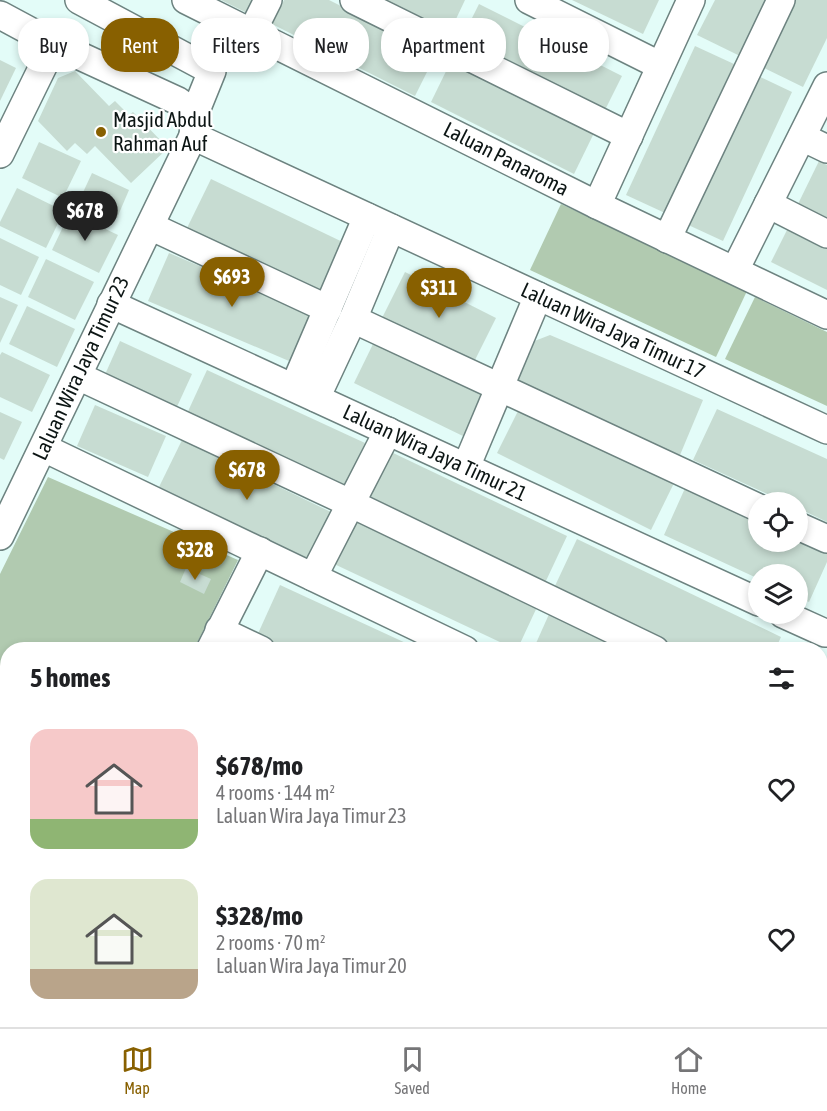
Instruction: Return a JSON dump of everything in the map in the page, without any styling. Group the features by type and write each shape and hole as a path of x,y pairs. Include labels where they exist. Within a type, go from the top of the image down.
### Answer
{"street":[{"name":"Laluan Wira Jaya Timur 23","path":"0,536 150,225 194,125 212,71 79,0"},
{"name":"Laluan Panaroma","path":"186,0 223,18"},
{"path":"259,18 268,0"},
{"path":"354,0 629,136"},
{"path":"529,0 659,65"},
{"path":"597,205 659,65 691,0"},
{"path":"667,239 781,0"},
{"name":"Laluan Wira Jaya Timur 17","path":"0,15 18,25"},
{"name":"Laluan Panaroma","path":"281,47 597,205 827,315"},
{"name":"Laluan Wira Jaya Timur 17","path":"89,60 178,100 194,125 379,222 827,430"},
{"path":"0,154 40,72"},
{"path":"735,270 827,86"},
{"path":"802,137 827,149"},
{"path":"768,204 827,234"},
{"path":"305,393 328,309 379,222"},
{"path":"305,393 353,319 379,222"},
{"path":"150,225 328,309"},
{"path":"466,467 538,296"},
{"name":"Laluan Wira Jaya Timur 21","path":"111,304 748,597"},
{"path":"353,319 748,503"},
{"path":"78,376 352,504 638,642"},
{"path":"313,577 388,431"},
{"path":"44,448 448,642"},
{"path":"808,530 827,539"},
{"path":"215,640 260,551"},
{"path":"800,624 823,637"}],"green space":[{"path":"561,204 747,291 716,357 530,270"},
{"path":"755,297 827,332 827,406 725,359"},
{"path":"48,477 238,560 197,642 0,642 0,574"}],"building":[{"path":"221,0 256,0 249,14"},
{"path":"284,0 329,0 365,18 293,18 293,35 281,29 281,18 275,18"},
{"path":"369,0 465,0 456,18 406,18"},
{"path":"572,0 659,0 643,34"},
{"path":"715,0 768,0 740,56 697,35"},
{"path":"792,0 827,0 827,38 803,87 760,66"},
{"path":"479,4 518,24 518,72 609,72 609,69 622,76 601,118 506,70 506,18 472,18"},
{"path":"369,20 381,26 381,72 427,72 415,96 367,72"},
{"path":"695,46 734,64 665,213 626,195"},
{"path":"0,60 16,68 0,101"},
{"name":"Masjid Abdul Rahman Auf","path":"76,72 109,106 115,101 129,115 133,112 168,148 131,183 95,146 87,154 75,143 67,151 38,121 58,78"},
{"path":"446,72 478,72 595,131 574,174 431,102"},
{"path":"754,74 792,92 723,241 684,223"},
{"path":"39,142 81,161 63,198 22,178"},
{"path":"819,161 827,165 827,218 798,204"},
{"path":"92,173 129,190 117,218 79,201"},
{"path":"211,179 351,246 327,296 187,228"},
{"path":"17,188 64,211 46,248 0,226"},
{"path":"70,212 118,235 99,273 52,250"},
{"path":"792,220 827,237 827,290 771,262"},
{"path":"0,238 39,257 21,295 0,285"},
{"path":"169,253 317,316 296,364 148,301"},
{"path":"46,259 94,282 75,320 28,297"},
{"path":"405,272 496,318 472,366 381,320"},
{"path":"0,297 18,305 0,343"},
{"path":"27,306 75,329 57,367 9,344"},
{"path":"550,335 703,400 680,455 514,384 532,342"},
{"path":"120,341 192,374 175,411 103,379"},
{"path":"374,342 487,397 467,438 354,383"},
{"path":"2,352 50,375 32,412 0,397 0,355"},
{"path":"207,370 365,443 342,492 184,420"},
{"path":"95,405 166,436 148,477 77,446"},
{"path":"520,407 674,483 651,530 497,453"},
{"path":"717,409 827,459 827,522 808,513 808,492 763,492 693,460"},
{"path":"0,412 22,422 4,460 0,458"},
{"path":"182,440 335,514 311,562 159,487"},
{"path":"389,451 567,536 545,583 366,497"},
{"path":"686,486 748,515 748,552 808,552 808,542 827,551 827,562 809,602 808,564 748,564 748,574 664,535"},
{"path":"354,518 538,605 521,642 500,642 332,563"},
{"path":"577,539 748,621 748,624 754,624 781,637 779,642 665,642 554,588"},
{"path":"186,568 211,579 204,594 180,582"},
{"path":"280,585 404,642 265,642 256,638"},
{"path":"550,612 612,642 537,642"}],"place":[{"name":"Masjid Abdul Rahman Auf","path":"101,132"}]}
